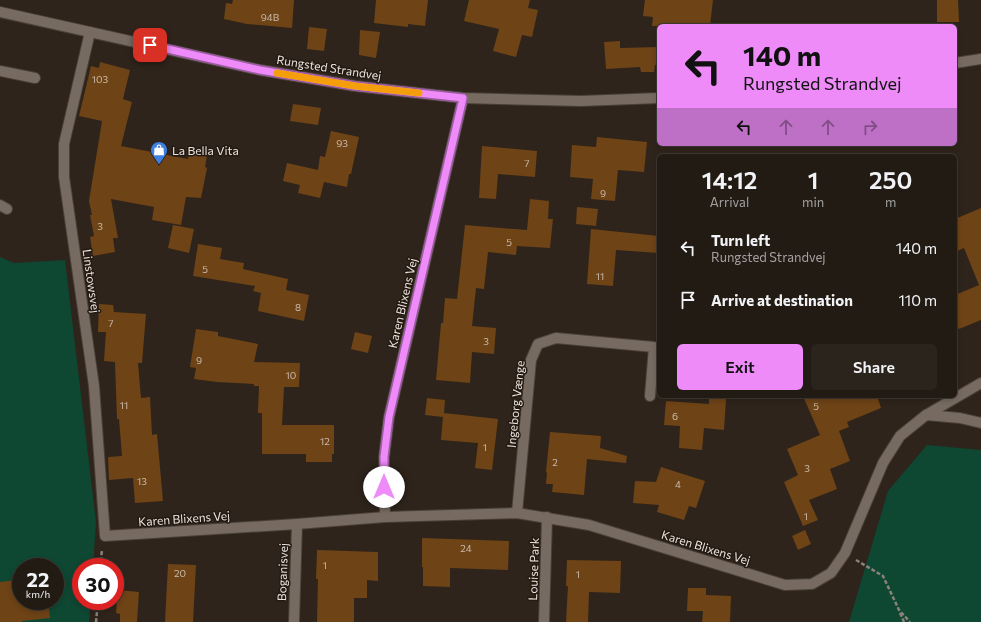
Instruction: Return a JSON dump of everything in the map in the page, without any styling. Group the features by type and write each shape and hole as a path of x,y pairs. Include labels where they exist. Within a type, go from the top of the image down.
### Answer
{"street":[{"name":"Rungsted Strandvej","path":"0,12 260,70 355,86 463,98 581,101 657,98"},
{"name":"Linstowsvej","path":"90,32 64,144 64,177 94,386 105,536"},
{"path":"957,63 981,59"},
{"path":"0,71 35,78"},
{"name":"Karen Blixens Vej","path":"385,516 384,457 389,417 463,98"},
{"name":"Ingeborg Vænge","path":"517,513 532,360 538,344 556,338 654,347 650,396"},
{"name":"Karen Blixens Vej","path":"957,397 981,383"},
{"name":"Karen Blixens Vej","path":"105,536 297,524 385,516 517,513 589,525 785,585 812,584 831,573 845,553 883,463 900,436 926,415 955,398"},
{"path":"926,415 960,418 981,423"},
{"name":"Louise Park","path":"544,622 547,517"},
{"name":"Boganisvej","path":"294,622 297,524"}],"path":[{"path":"845,553 883,576 904,622"},
{"path":"96,622 97,610"},
{"path":"898,610 910,622"}],"green space":[{"path":"0,257 14,263 65,260 96,522 94,558 72,558 72,610 90,610 89,622 0,622"},
{"path":"927,445 981,450 981,622 849,622 888,491"}],"building":[{"path":"233,0 294,0 292,28 247,24 224,19 226,3 232,4"},
{"path":"376,0 428,0 425,26 408,24 408,27 374,23"},
{"path":"469,0 530,0 528,8 538,10 532,37 522,35 516,57 493,51 499,29 464,21"},
{"path":"645,0 713,0 710,24 657,24 657,26 652,26 653,17 643,16"},
{"path":"937,0 958,0 959,22 937,22"},
{"path":"309,27 327,29 324,51 307,49"},
{"path":"360,30 380,32 376,58 359,55"},
{"path":"620,41 620,48 657,47 657,65 655,65 654,72 641,72 640,67 606,69 604,42"},
{"path":"100,62 130,70 123,99 132,102 121,146 188,159 189,153 207,155 205,167 207,168 201,198 186,197 181,225 152,220 154,207 111,199 118,238 113,238 115,252 93,256 90,237 94,236 89,201 102,121 79,116 91,66 99,68"},
{"path":"293,104 321,108 318,125 290,121"},
{"path":"331,131 359,137 347,187 324,182 320,198 298,193 300,185 283,181 287,163 318,170 320,156 325,157"},
{"path":"597,137 647,142 644,172 618,170 615,201 591,199 593,179 570,177 572,145 596,147"},
{"path":"482,146 537,151 535,177 498,174 496,199 479,198"},
{"path":"530,199 549,201 548,219 553,219 550,248 517,246 516,255 488,252 484,289 476,288 472,326 496,328 494,354 472,352 470,383 436,380 441,323 443,323 445,298 457,299 465,225 527,230"},
{"path":"577,207 598,209 596,226 576,224"},
{"path":"981,208 981,320 959,329 957,324 957,294 979,285 964,248 957,251 957,218"},
{"path":"173,225 194,229 189,253 168,248"},
{"path":"591,229 657,236 657,253 616,250 613,286 587,284"},
{"path":"198,244 222,248 220,259 244,263 243,269 288,279 286,290 309,295 304,321 258,311 261,293 253,291 255,286 193,276"},
{"path":"99,304 113,305 114,312 146,314 142,363 138,363 141,398 150,397 152,435 157,434 163,501 135,503 133,478 109,480 108,457 122,456 119,419 117,419 115,362 104,361 106,332 98,332"},
{"path":"196,329 218,332 218,336 258,344 254,362 300,363 299,387 284,387 282,425 334,425 334,454 332,454 332,462 306,462 306,454 262,454 262,413 258,413 259,386 254,386 254,384 194,379 196,368 190,367"},
{"path":"355,332 372,336 368,353 351,349"},
{"path":"427,398 445,400 444,413 498,419 492,470 475,468 478,443 441,440 443,417 425,415"},
{"path":"709,398 726,399 724,430 704,428 702,450 679,448 680,426 664,425 666,401 709,404"},
{"path":"804,398 878,398 881,408 847,422 849,427 839,431 850,461 830,469 837,489 809,500 818,520 803,526 784,482 798,475 787,449 820,435"},
{"path":"550,432 601,436 600,448 627,456 626,463 587,459 584,495 552,492 553,484 546,484"},
{"path":"661,467 705,481 696,508 689,506 684,520 657,512 659,505 633,503 635,481 656,482"},
{"path":"805,530 811,544 798,550 792,536"},
{"path":"422,538 509,541 508,570 450,568 450,587 423,586"},
{"path":"317,550 378,552 378,581 367,580 367,598 354,598 354,622 317,622"},
{"path":"567,560 621,561 620,593 589,592 588,622 566,622 568,586 566,586"},
{"path":"168,564 196,565 193,622 165,622"},
{"path":"12,581 12,610 49,610 50,618 22,622 0,622 0,582"},
{"path":"688,588 706,588 706,595 731,596 730,622 702,622 703,611 687,611"},
{"path":"124,591 139,592 137,622 120,622 120,614 116,613 116,610 124,610"}],"slow traffic":[{"path":"277,73 355,86 419,93"}],"place":[{"name":"La Bella Vita","path":"159,165"}],"route":[{"path":"150,45 260,70 355,86 463,98 389,417 384,457 384,487"}]}
